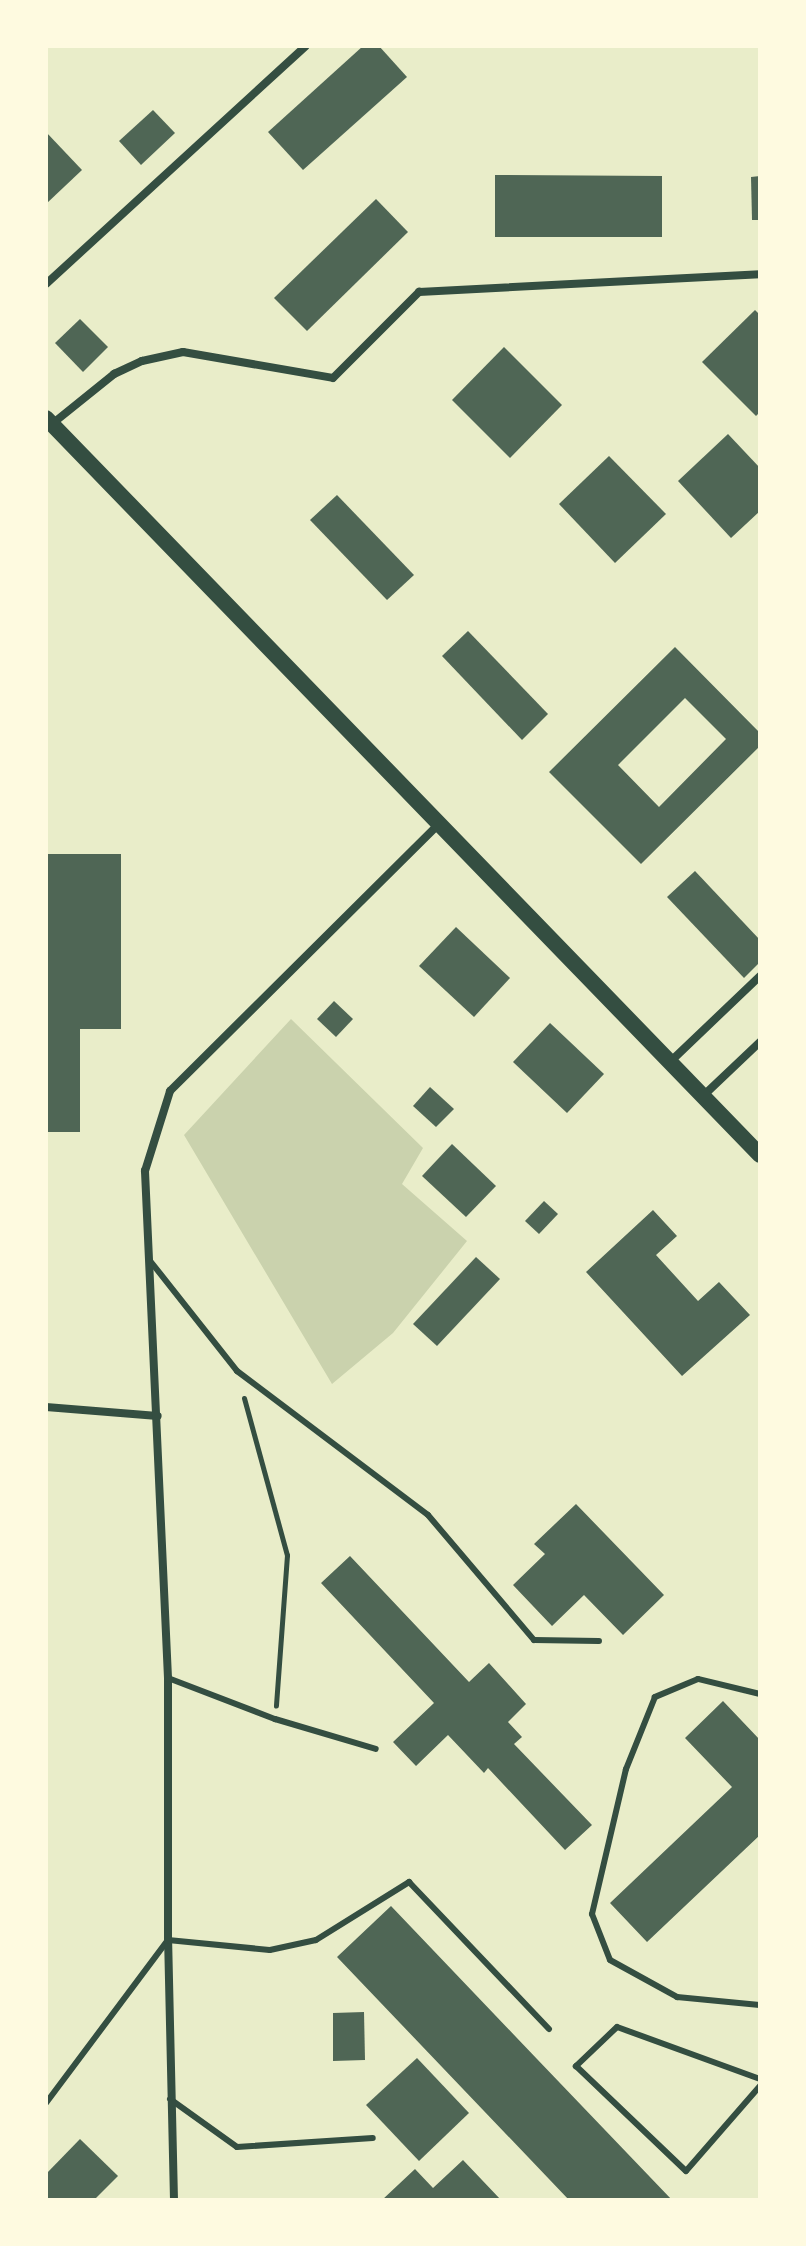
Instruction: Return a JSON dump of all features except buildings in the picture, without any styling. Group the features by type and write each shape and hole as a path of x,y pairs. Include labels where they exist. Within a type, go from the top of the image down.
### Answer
{"main road":[{"path":"49,421 760,1155"}],"street":[{"path":"46,284 306,46"},
{"path":"49,421 114,374 142,361 183,352 333,378 419,292 760,274"},
{"path":"174,2200 168,1940 168,1678 145,1171 170,1091 438,825"},
{"path":"670,1062 760,976"},
{"path":"703,1096 760,1042"},
{"path":"46,1407 158,1416"}],"lane":[{"path":"151,1262 237,1371 428,1515 534,1640 599,1641"},
{"path":"168,1678 275,1719 376,1749"},
{"path":"760,1694 698,1679 655,1697 626,1769 592,1914 610,1960 677,1997 760,2005"},
{"path":"46,2103 168,1940 270,1950 316,1940 409,1882 549,2029"},
{"path":"760,2079 617,2027 576,2066 686,2171 760,2086"},
{"path":"170,2099 237,2147 373,2138"}],"path":[{"path":"237,1371 287,1555 275,1719"}],"green space":[{"path":"291,1019 423,1148 402,1184 467,1241 393,1333 332,1384 184,1135"}]}
